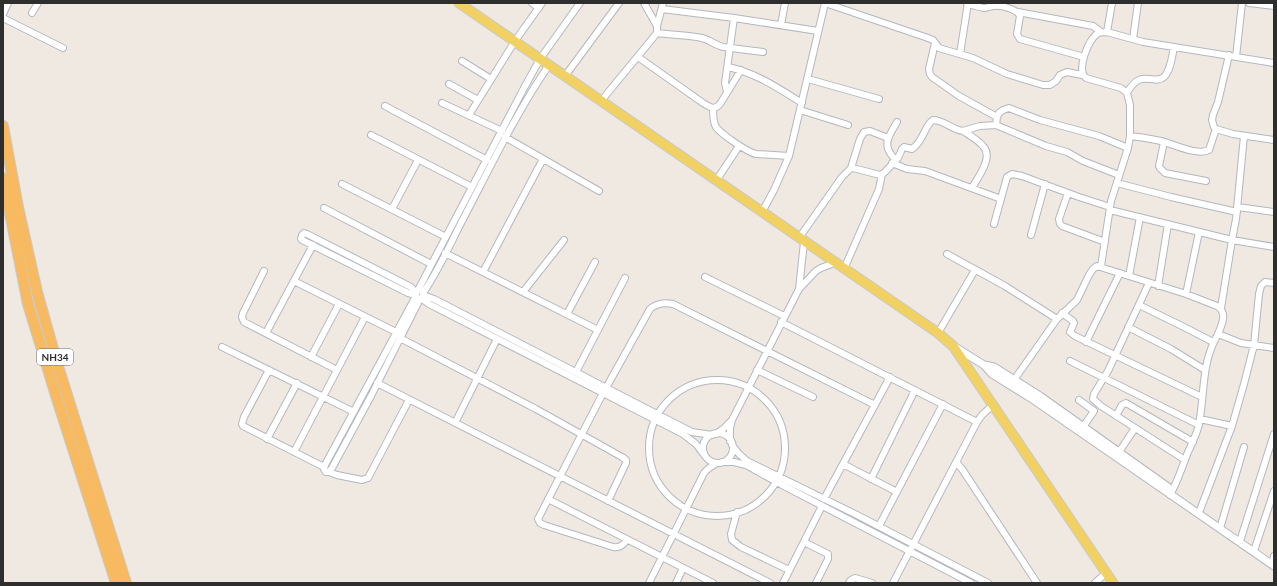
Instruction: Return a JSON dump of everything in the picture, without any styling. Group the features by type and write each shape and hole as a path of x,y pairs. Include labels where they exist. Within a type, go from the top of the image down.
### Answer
{"highway":[{"name":"NH34","path":"3,126 18,207 37,292 57,363 126,583"},
{"name":"NH34","path":"3,178 28,304 100,533 113,582"},
{"path":"99,496 133,583"}],"main road":[{"path":"459,3 834,263 938,333 953,346 1113,583"}],"street":[{"path":"3,14 8,3"},
{"path":"32,13 38,3"},
{"path":"469,116 491,78 540,5 532,3"},
{"path":"327,470 377,383 400,338 431,264 524,88 540,59 580,3"},
{"path":"565,76 619,3"},
{"path":"644,3 657,26"},
{"path":"781,25 785,3"},
{"path":"762,212 779,180 789,156 825,3 928,38 933,40 939,48 973,58 1007,74 1046,85 1053,83 1063,73 1072,72 1086,78 1121,88 1127,93 1130,105 1130,136 1128,148 1110,208 1101,266"},
{"path":"1104,32 1112,3"},
{"path":"1133,39 1138,3"},
{"path":"1236,57 1242,3"},
{"path":"1248,3 1274,6"},
{"path":"960,54 968,4 985,8 999,6 1018,12 1093,26 1104,32 1133,39 1274,63"},
{"path":"601,101 657,33 657,26 663,6 818,31"},
{"path":"1018,12 1020,16 1017,34 1020,39 1084,58"},
{"path":"3,18 64,48"},
{"path":"728,92 725,83 734,18"},
{"path":"1082,75 1084,58 1091,41 1094,36 1104,32"},
{"path":"657,33 701,37 719,46 763,52"},
{"path":"935,43 929,69 932,77 959,96 997,117"},
{"path":"1127,93 1131,85 1136,81 1148,78 1159,80 1165,76 1170,66 1174,47"},
{"path":"1229,56 1220,96 1212,115 1212,124 1216,129 1233,134 1274,140"},
{"path":"638,57 692,96 713,108"},
{"path":"462,61 491,78"},
{"path":"327,470 354,412 396,332 445,253 505,137 531,91 549,65"},
{"path":"728,67 742,70 765,80 802,103"},
{"path":"713,108 718,106 742,70"},
{"path":"808,79 879,99"},
{"path":"449,84 478,100"},
{"path":"442,103 502,131"},
{"path":"385,106 487,160"},
{"path":"713,108 714,120 717,128 750,153 789,156"},
{"path":"996,125 997,117 1002,110 1012,109 1040,120 1099,136 1128,148"},
{"path":"800,110 848,125"},
{"path":"844,269 879,189 882,174 900,155 904,147 912,149 917,144 924,136 929,124 933,120 940,121 959,130 996,125 1046,146 1072,154 1083,161 1119,175"},
{"path":"897,122 888,138 887,145 887,149 894,162 907,169 925,171 1001,198"},
{"path":"1130,136 1164,142 1193,151 1202,152 1207,151 1210,147 1216,129"},
{"path":"963,130 983,145 987,153 986,161 972,188"},
{"path":"799,289 802,268 801,240 842,178 852,168 860,140 864,132 870,131 888,138"},
{"path":"370,135 472,187"},
{"path":"1172,493 1193,442 1199,422 1207,359 1224,321 1224,315 1221,308 1237,209 1244,136"},
{"path":"505,137 599,191"},
{"path":"1164,142 1159,166 1162,171 1165,173 1206,181"},
{"path":"716,181 740,146"},
{"path":"483,272 543,159"},
{"path":"392,209 418,160"},
{"path":"852,168 878,175 882,174"},
{"path":"994,224 1007,177 1012,174 1018,174 1110,208 1140,217 1232,240 1274,247"},
{"path":"1117,183 1171,197 1237,209 1274,212"},
{"path":"342,184 446,238"},
{"path":"1031,234 1045,184"},
{"path":"1068,193 1059,219 1060,224 1105,242"},
{"path":"324,208 431,264"},
{"path":"1129,276 1140,217"},
{"path":"1158,286 1168,224"},
{"path":"1186,294 1199,232"},
{"path":"605,391 576,372 434,299 419,295 410,294 302,240 302,235 304,233 307,234 411,287 419,295 429,304 657,418 690,439 696,444 706,458 720,463 734,462 746,465 824,499 988,583"},
{"path":"523,292 564,240"},
{"path":"266,333 313,245"},
{"path":"445,253 598,330"},
{"path":"947,254 1005,286 1057,319"},
{"path":"567,314 595,262"},
{"path":"704,473 709,468 730,457 733,449 730,428 732,420 799,289 814,273 821,268 834,263"},
{"path":"1014,380 1057,319 1077,300 1095,266 1101,266 1186,294 1221,308"},
{"path":"802,268 814,273"},
{"path":"938,333 975,270"},
{"path":"264,271 245,308 242,317 244,322 337,370"},
{"path":"1086,342 1120,273"},
{"path":"705,277 890,377 977,422"},
{"path":"576,372 625,278"},
{"path":"294,281 396,332"},
{"path":"1200,510 1232,426 1254,345 1261,286 1265,282 1274,282"},
{"path":"1149,283 1094,394 1093,399 1116,416 1185,460"},
{"path":"627,540 624,544 617,548 540,523 538,517 605,391 650,309 654,305 660,303 673,304 875,405"},
{"path":"311,356 339,304"},
{"path":"1139,305 1214,342"},
{"path":"1062,313 1074,323 1070,332 1071,334 1202,397"},
{"path":"294,452 365,317"},
{"path":"1128,327 1171,349 1205,370"},
{"path":"1218,334 1241,343 1274,348"},
{"path":"400,338 536,409 626,460 624,470 608,500"},
{"path":"454,423 497,339"},
{"path":"953,346 984,365 992,374 1034,400 1274,561"},
{"path":"222,347 354,412"},
{"path":"1070,361 1103,378 1199,422 1232,426"},
{"path":"984,365 994,367 1040,396 1172,493 1200,510 1274,561"},
{"path":"269,370 244,417 242,424 246,428 294,452 332,474 357,480 368,478 409,400"},
{"path":"757,370 813,397"},
{"path":"824,499 890,377"},
{"path":"724,381 748,388 771,406 776,413 780,424 785,447 784,464 778,479 770,490 756,504 737,512 712,516 686,509 668,495 658,481 653,470 649,449 657,418 663,407 677,394 700,383 724,381"},
{"path":"267,439 297,383"},
{"path":"377,383 770,583"},
{"path":"871,479 915,390"},
{"path":"1079,400 1094,411 1083,427"},
{"path":"1116,416 1122,405 1126,403 1193,442"},
{"path":"879,526 943,404"},
{"path":"894,583 977,422 993,405"},
{"path":"657,418 692,432 724,435 743,458 822,506 971,583"},
{"path":"650,583 704,473 706,458 703,446 707,438 723,429 732,420"},
{"path":"1118,452 1135,428"},
{"path":"1240,538 1274,434"},
{"path":"1221,525 1244,446"},
{"path":"956,462 1037,583"},
{"path":"843,464 897,492"},
{"path":"1255,548 1274,491"},
{"path":"548,499 713,583"},
{"path":"782,583 822,506"},
{"path":"737,512 731,534 732,540 741,547 789,570"},
{"path":"804,542 828,554 828,559 816,583"},
{"path":"676,583 683,568"},
{"path":"1095,583 1106,573"},
{"path":"849,583 854,578 872,583"}]}
